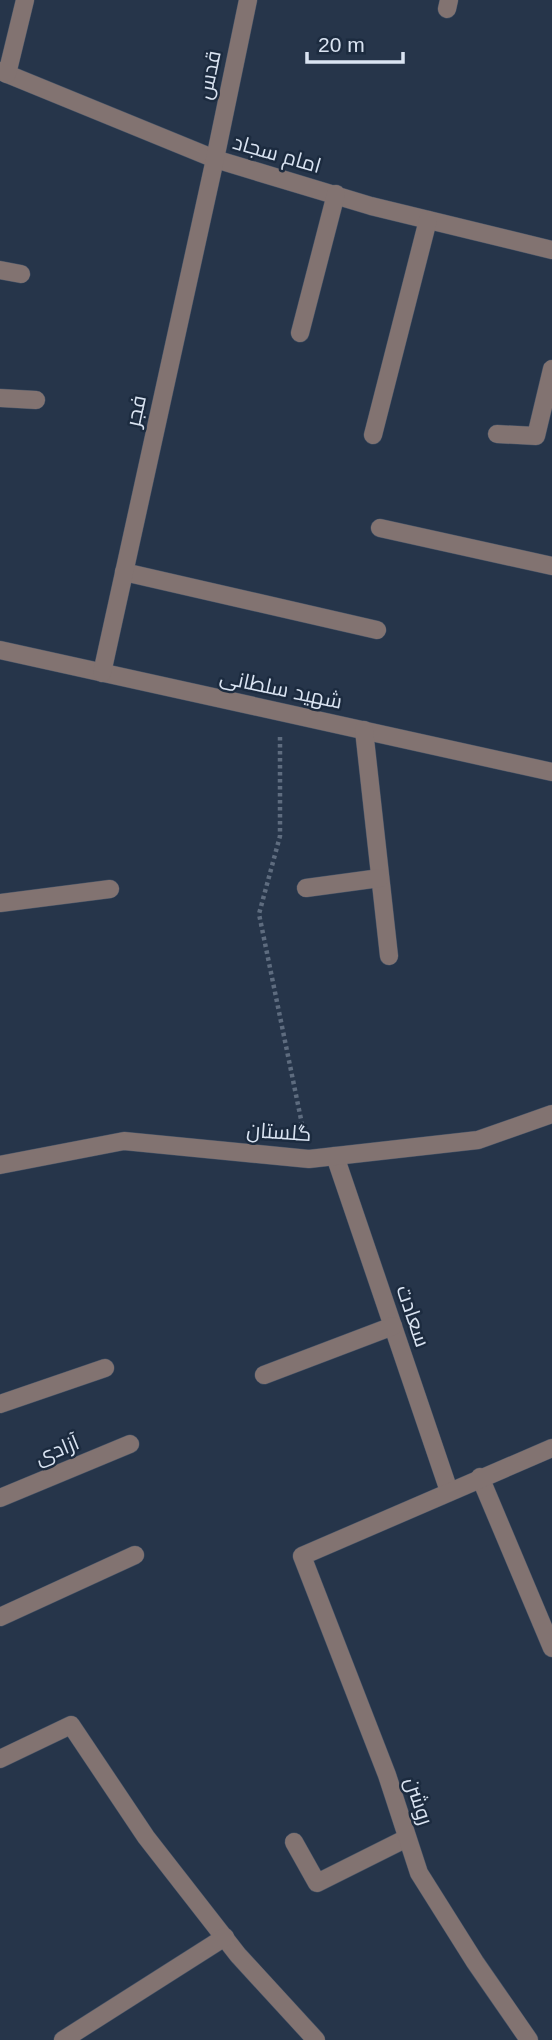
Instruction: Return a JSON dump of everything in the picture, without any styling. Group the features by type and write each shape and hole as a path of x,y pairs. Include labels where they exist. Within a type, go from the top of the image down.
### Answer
{"street":[{"path":"4,73 25,0"},
{"name":"قدس","path":"215,159 248,0"},
{"name":"امام سجاد","path":"4,73 215,159 371,206 552,250"},
{"name":"فجر","path":"102,673 215,159"},
{"path":"300,333 336,194"},
{"path":"373,435 428,220"},
{"path":"0,270 20,274"},
{"path":"497,434 536,436 552,369"},
{"path":"0,398 36,400"},
{"path":"380,528 552,566"},
{"path":"124,572 377,630"},
{"name":"شهید سلطانی","path":"0,650 552,772"},
{"path":"364,730 389,956"},
{"path":"306,888 380,878"},
{"path":"0,903 110,889"},
{"name":"گلستان","path":"0,1165 124,1141 309,1159 478,1140 552,1114"},
{"name":"سعادت","path":"335,1156 449,1491"},
{"path":"264,1375 393,1326"},
{"path":"0,1404 105,1368"},
{"name":"آزادی","path":"0,1498 130,1444"},
{"path":"449,1491 552,1448"},
{"path":"480,1477 552,1648"},
{"name":"روشن","path":"449,1491 303,1556 387,1775 419,1873 475,1962 529,2040"},
{"path":"0,1616 135,1555"},
{"path":"0,1759 71,1725 146,1837 225,1937 316,2040"},
{"path":"294,1842 317,1883 407,1838"},
{"path":"63,2040 225,1937"}],"path":[{"path":"280,712 279,836 259,914 309,1159"}]}
